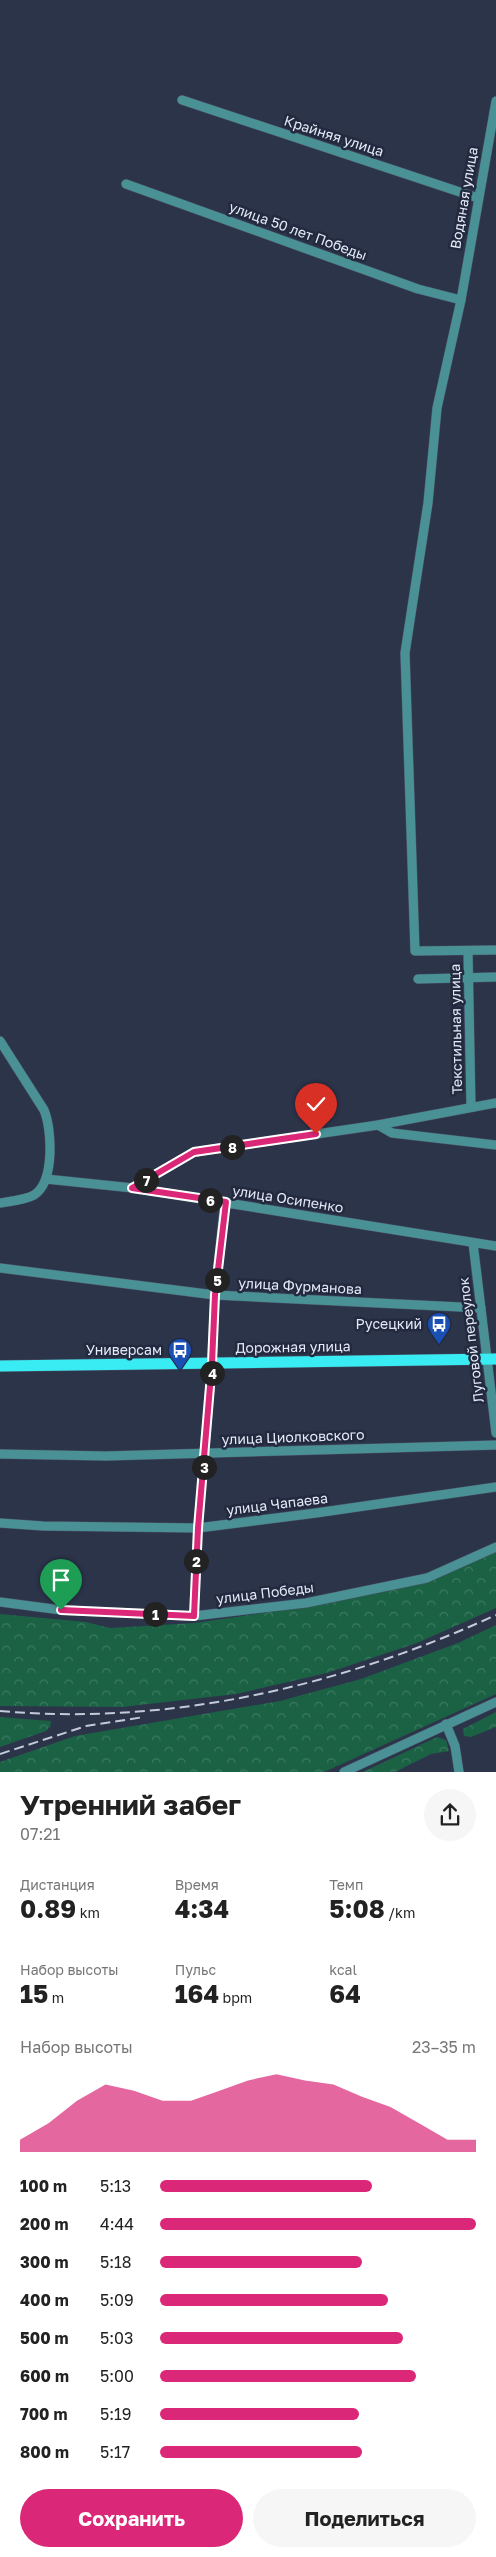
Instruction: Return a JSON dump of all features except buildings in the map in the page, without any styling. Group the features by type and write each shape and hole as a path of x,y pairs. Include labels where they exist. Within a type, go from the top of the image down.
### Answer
{"main road":[{"name":"Дорожная улица","path":"0,1366 492,1360"}],"street":[{"name":"Крайняя улица","path":"182,100 478,198"},
{"name":"Водяная улица","path":"468,951 415,951 405,653 428,503 437,408 461,300 496,101"},
{"name":"улица 50 лет Победы","path":"126,184 418,289 461,300"},
{"path":"468,951 496,950"},
{"name":"Текстильная улица","path":"468,951 471,1107"},
{"path":"418,979 496,977"},
{"path":"0,1042 20,1070 48,1118 50,1142 46,1179 35,1194 0,1202"},
{"name":"Текстильная улица","path":"132,1188 194,1152 378,1125 496,1103"},
{"path":"378,1125 392,1133 496,1146"},
{"name":"улица Осипенко","path":"46,1179 132,1188 496,1246"},
{"path":"194,1616 198,1528 206,1453 215,1295 226,1202"},
{"name":"Луговой переулок","path":"473,1243 481,1308 492,1360 496,1433"},
{"name":"улица Фурманова","path":"0,1268 215,1295 481,1308"},
{"name":"улица Циолковского","path":"0,1454 106,1456 496,1445"},
{"name":"улица Чапаева","path":"0,1523 44,1526 198,1528 316,1514 496,1487"},
{"name":"улица Победы","path":"0,1602 61,1610 194,1616 306,1603 427,1578 496,1546"},
{"path":"344,1772 496,1702"},
{"path":"446,1724 455,1746 459,1772"}],"green space":[{"path":"496,1544 496,1608 417,1643 327,1673 236,1694 122,1707 0,1706 0,1614 86,1622 110,1628 195,1623 269,1612 424,1582 443,1576"},
{"path":"496,1625 496,1694 324,1772 0,1772 0,1762 75,1736 280,1701 361,1679 458,1643"},
{"path":"496,1712 496,1727 471,1737 464,1736 463,1729"},
{"path":"0,1717 51,1721 50,1727 46,1731 0,1747"},
{"path":"437,1737 446,1740 449,1751 431,1754 395,1772 363,1772"}],"railway":[{"path":"0,1711 64,1714 128,1712 191,1706 254,1695 316,1681 377,1662 437,1640 496,1615"},
{"path":"0,1754 86,1726 144,1717"}],"place":[{"name":"Русецкий","path":"439,1345"},
{"name":"Универсам","path":"180,1371"}],"route":[{"path":"61,1610 194,1616 198,1528 206,1453 215,1295 226,1202 132,1188 194,1152 316,1134"}]}
